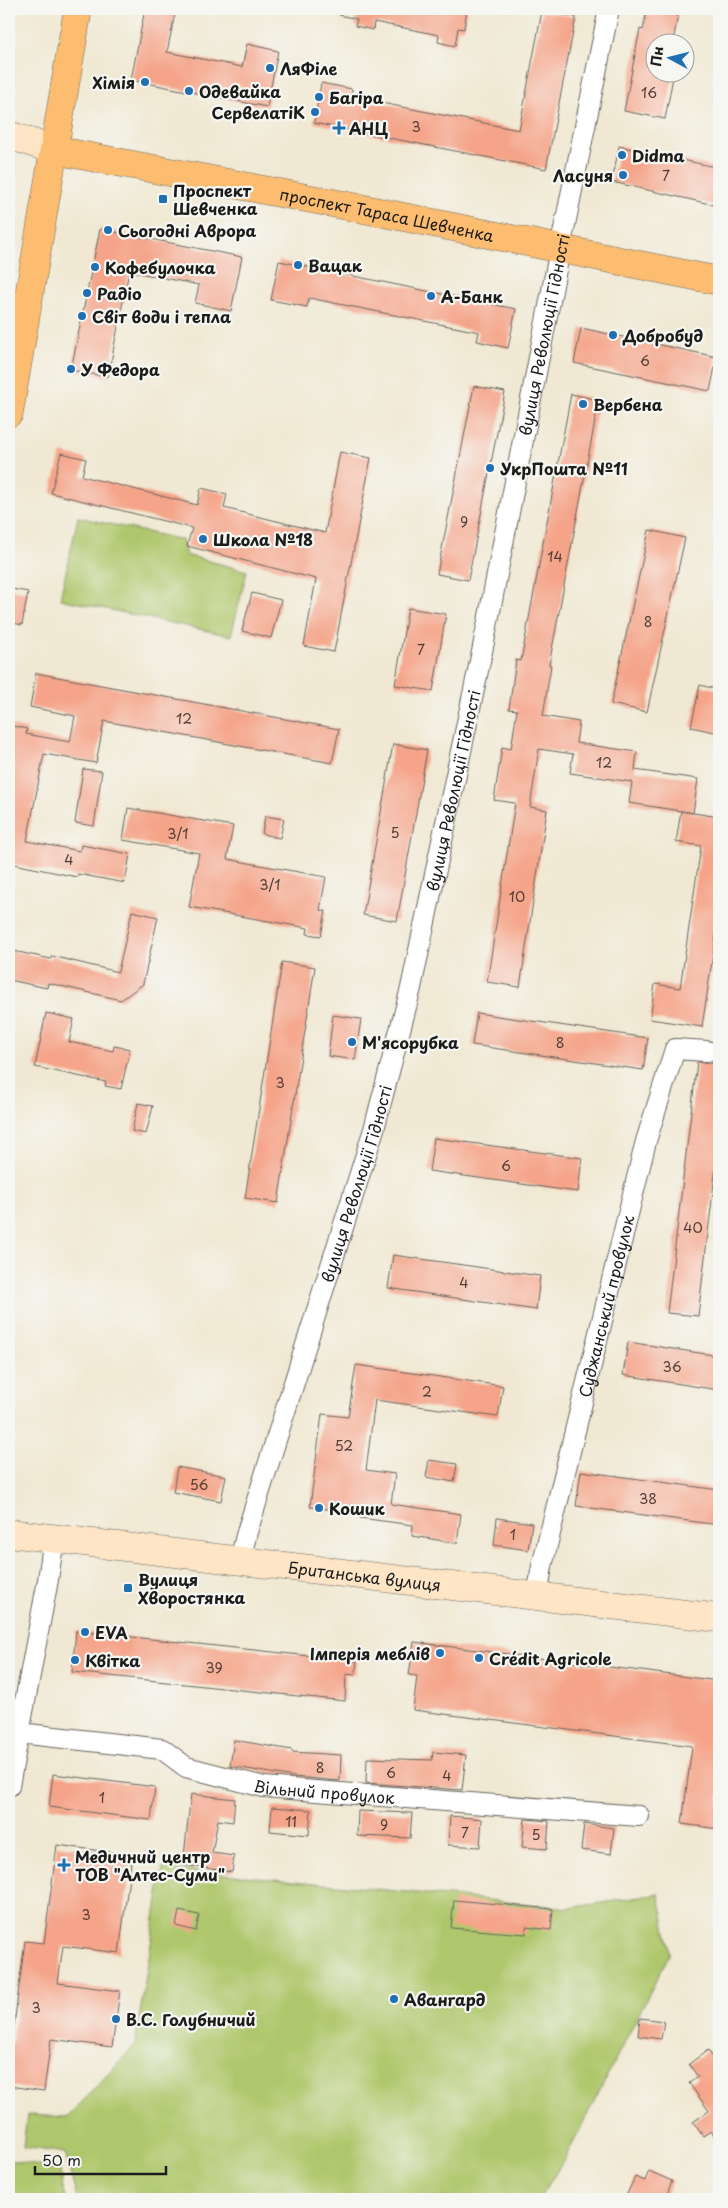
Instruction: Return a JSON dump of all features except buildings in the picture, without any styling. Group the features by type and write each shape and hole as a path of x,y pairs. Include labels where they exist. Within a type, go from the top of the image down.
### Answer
{"main road":[{"path":"9,413 78,9"},
{"path":"9,135 54,150"},
{"name":"проспект Тараса Шевченка","path":"54,150 719,281"},
{"name":"Британська вулиця","path":"9,1533 719,1618"}],"street":[{"name":"вулиця Революції Гідності","path":"240,1560 302,1352 374,1129 411,988 483,647 560,249 609,9"},
{"name":"Суджанський провулок","path":"537,1597 542,1566 646,1141 675,1049 707,1051"},
{"path":"9,1786 45,1599 54,1538"},
{"name":"Вільний провулок","path":"19,1733 162,1749 186,1767 264,1787 639,1816"}],"green space":[{"path":"78,517 182,540 186,555 247,571 231,636 60,599"},
{"name":"Авангард","path":"163,1868 569,1908 659,1894 670,1953 563,2162 539,2199 77,2199 65,2153 23,2147 27,2115 68,2117 135,2045"},
{"path":"9,2160 60,2170 65,2199 9,2199"}],"place":[{"name":"ЛяФіле","path":"270,68"},
{"name":"Хімія","path":"145,82"},
{"name":"Одевайка","path":"189,91"},
{"name":"Багіра","path":"319,97"},
{"name":"СервелатіК","path":"315,112"},
{"name":"АНЦ","path":"339,128"},
{"name":"Didma","path":"622,155"},
{"name":"Ласуня","path":"623,175"},
{"name":"Проспект Шевченка","path":"163,199"},
{"name":"Сьогодні Аврора","path":"108,230"},
{"name":"Вацак","path":"298,265"},
{"name":"Кофебулочка","path":"95,267"},
{"name":"Радіо","path":"87,293"},
{"name":"А-Банк","path":"431,296"},
{"name":"Світ води і тепла","path":"82,316"},
{"name":"Добробуд","path":"613,335"},
{"name":"У Федора","path":"71,369"},
{"name":"Вербена","path":"583,404"},
{"name":"УкрПошта №11","path":"490,468"},
{"name":"Школа №18","path":"203,539"},
{"name":"М'ясорубка","path":"352,1042"},
{"name":"Кошик","path":"319,1508"},
{"name":"Вулиця Хворостянка","path":"128,1588"},
{"name":"EVA","path":"85,1632"},
{"name":"Імперія меблів","path":"440,1653"},
{"name":"Crédit Agricole","path":"479,1658"},
{"name":"Квітка","path":"75,1660"},
{"name":"Медичний центр ТОВ \"Алтес-Суми\"","path":"64,1865"},
{"name":"Авангард","path":"394,1999"},
{"name":"В.С. Голубничий","path":"116,2019"}]}
